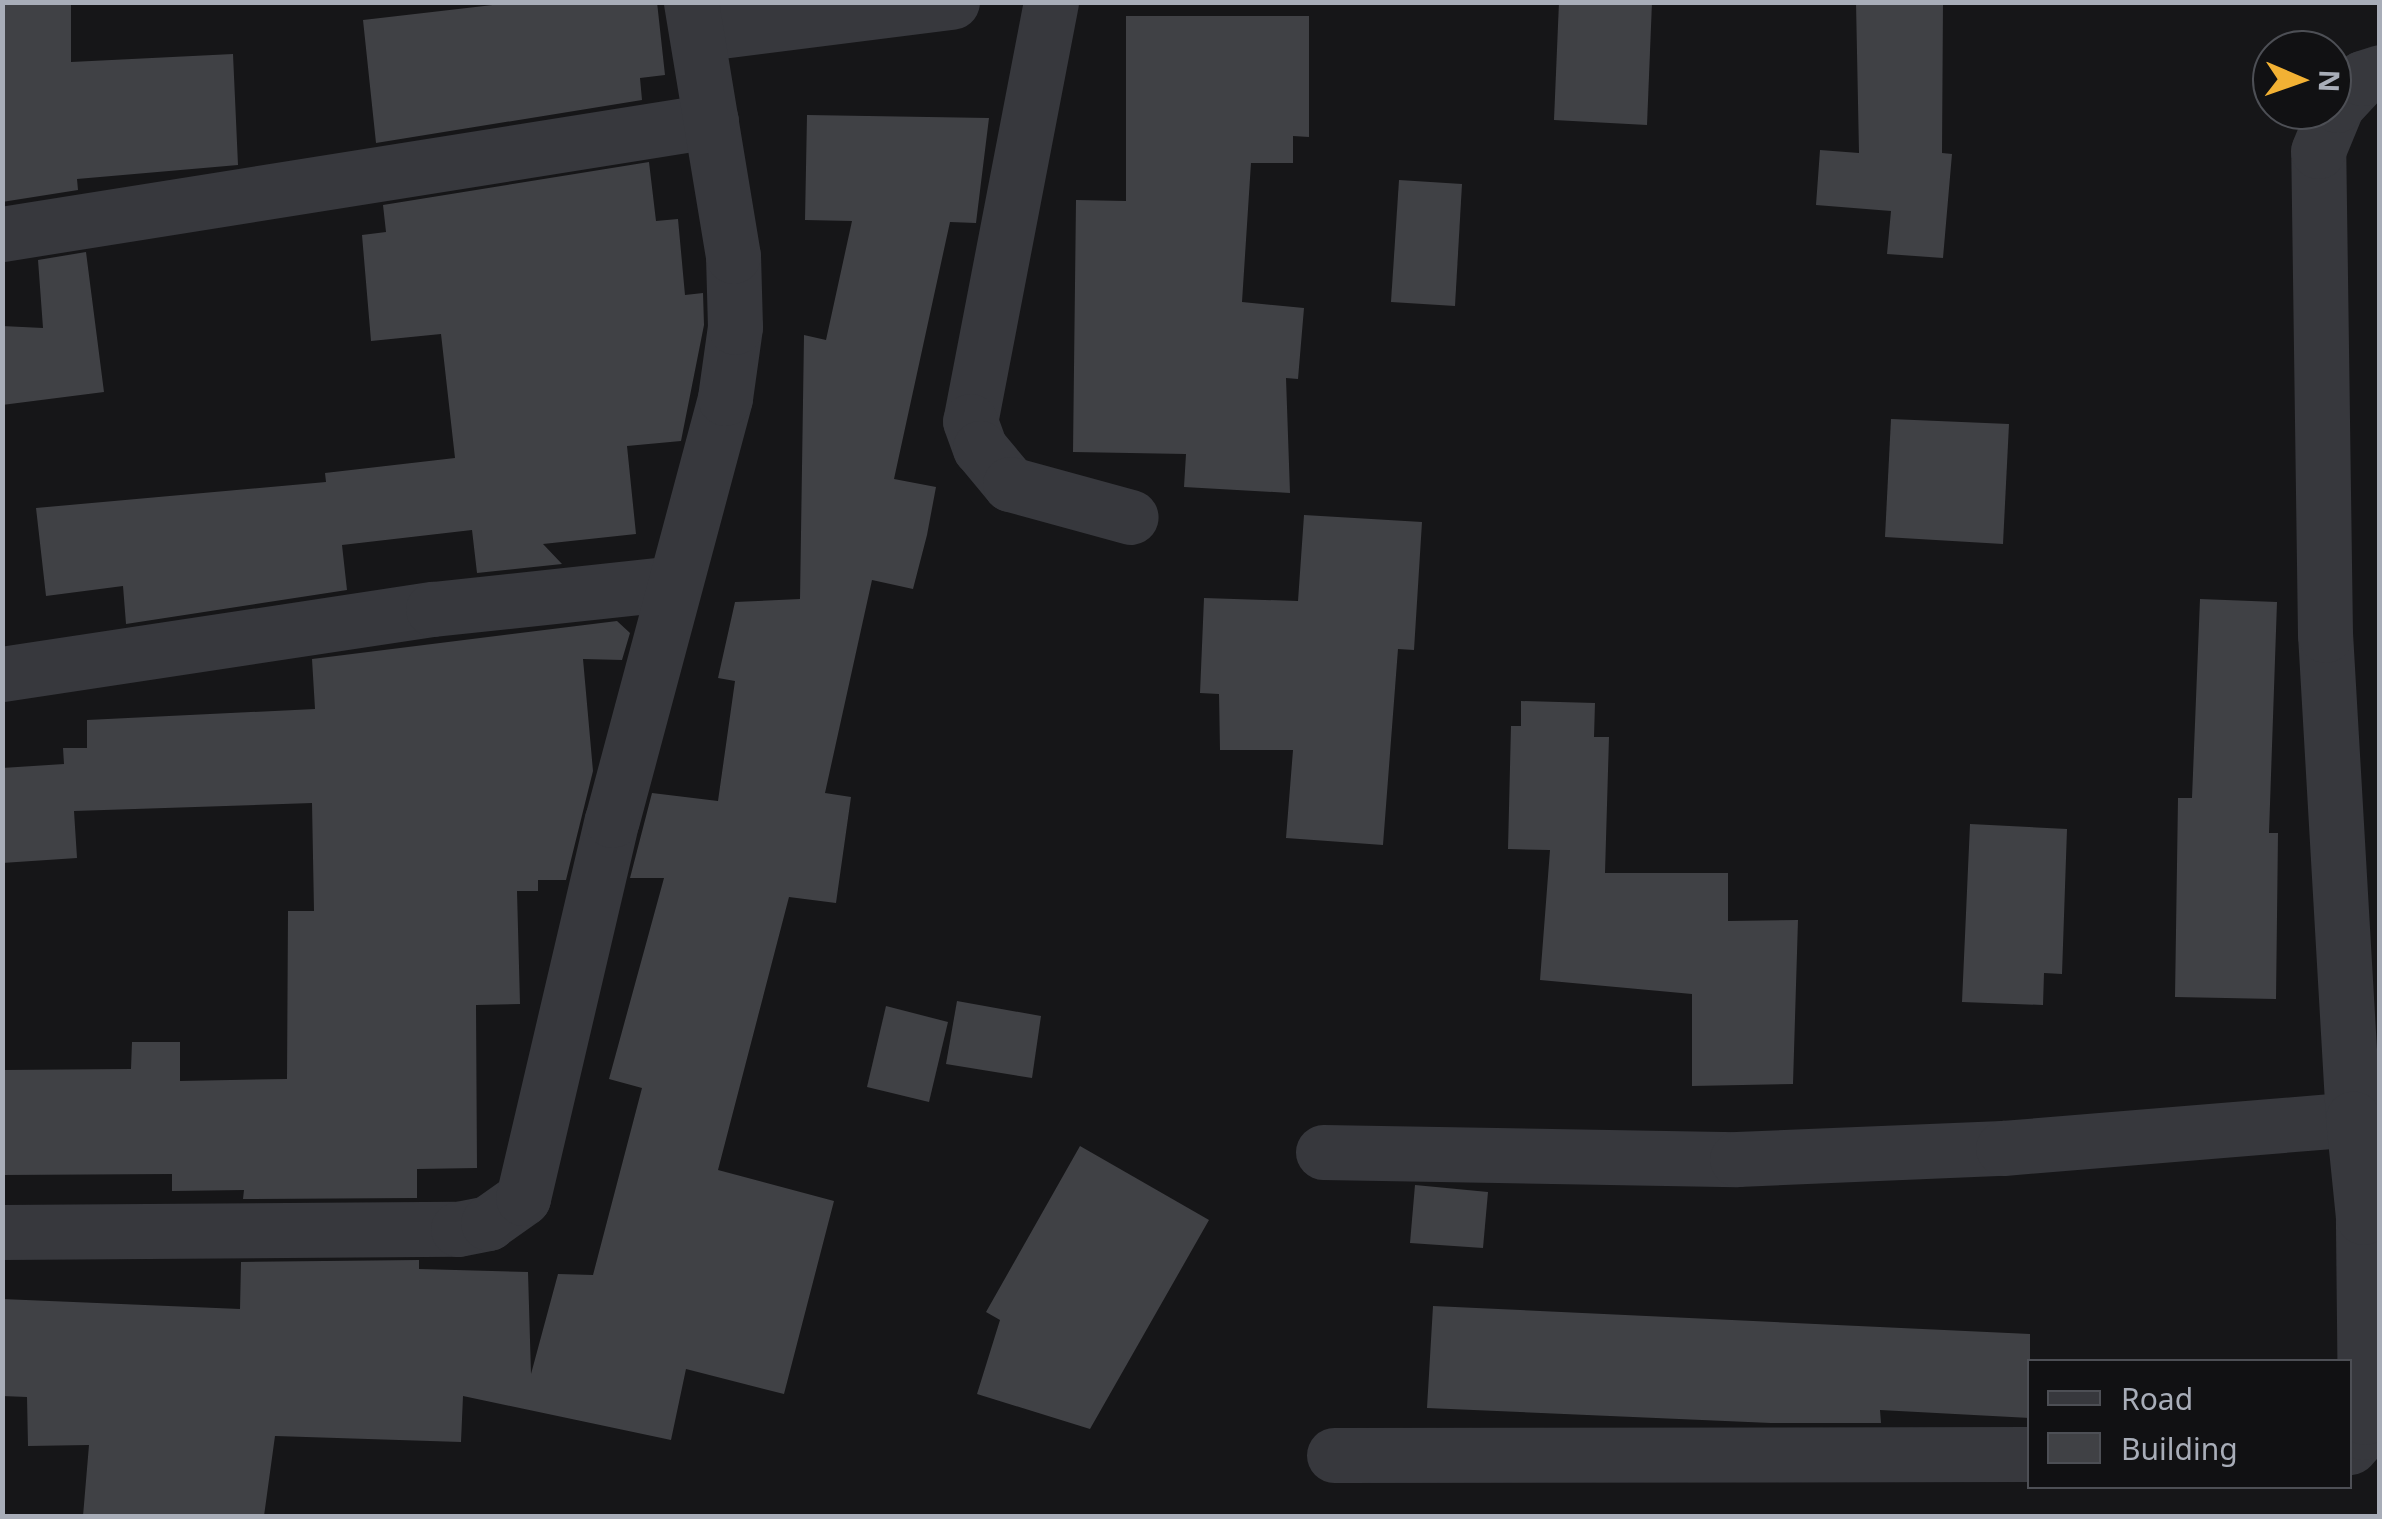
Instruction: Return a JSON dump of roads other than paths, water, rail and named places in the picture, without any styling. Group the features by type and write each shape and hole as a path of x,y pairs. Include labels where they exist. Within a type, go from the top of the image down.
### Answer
{"street":[{"path":"2,1232 458,1229 488,1224 511,1210 533,1178 612,820 725,398 735,327 733,256 694,18 952,2"},
{"path":"1051,2 970,421 980,448 1010,484 1131,518"},
{"path":"2352,1446 2363,1432 2364,1417 2363,1217 2353,1120 2325,635 2318,151 2337,105 2362,78 2380,72"},
{"path":"2,234 711,121"},
{"path":"2,674 433,609 675,583"},
{"path":"1323,1152 1756,1158 2004,1148 2353,1120"},
{"path":"1334,1454 2027,1454"}]}
